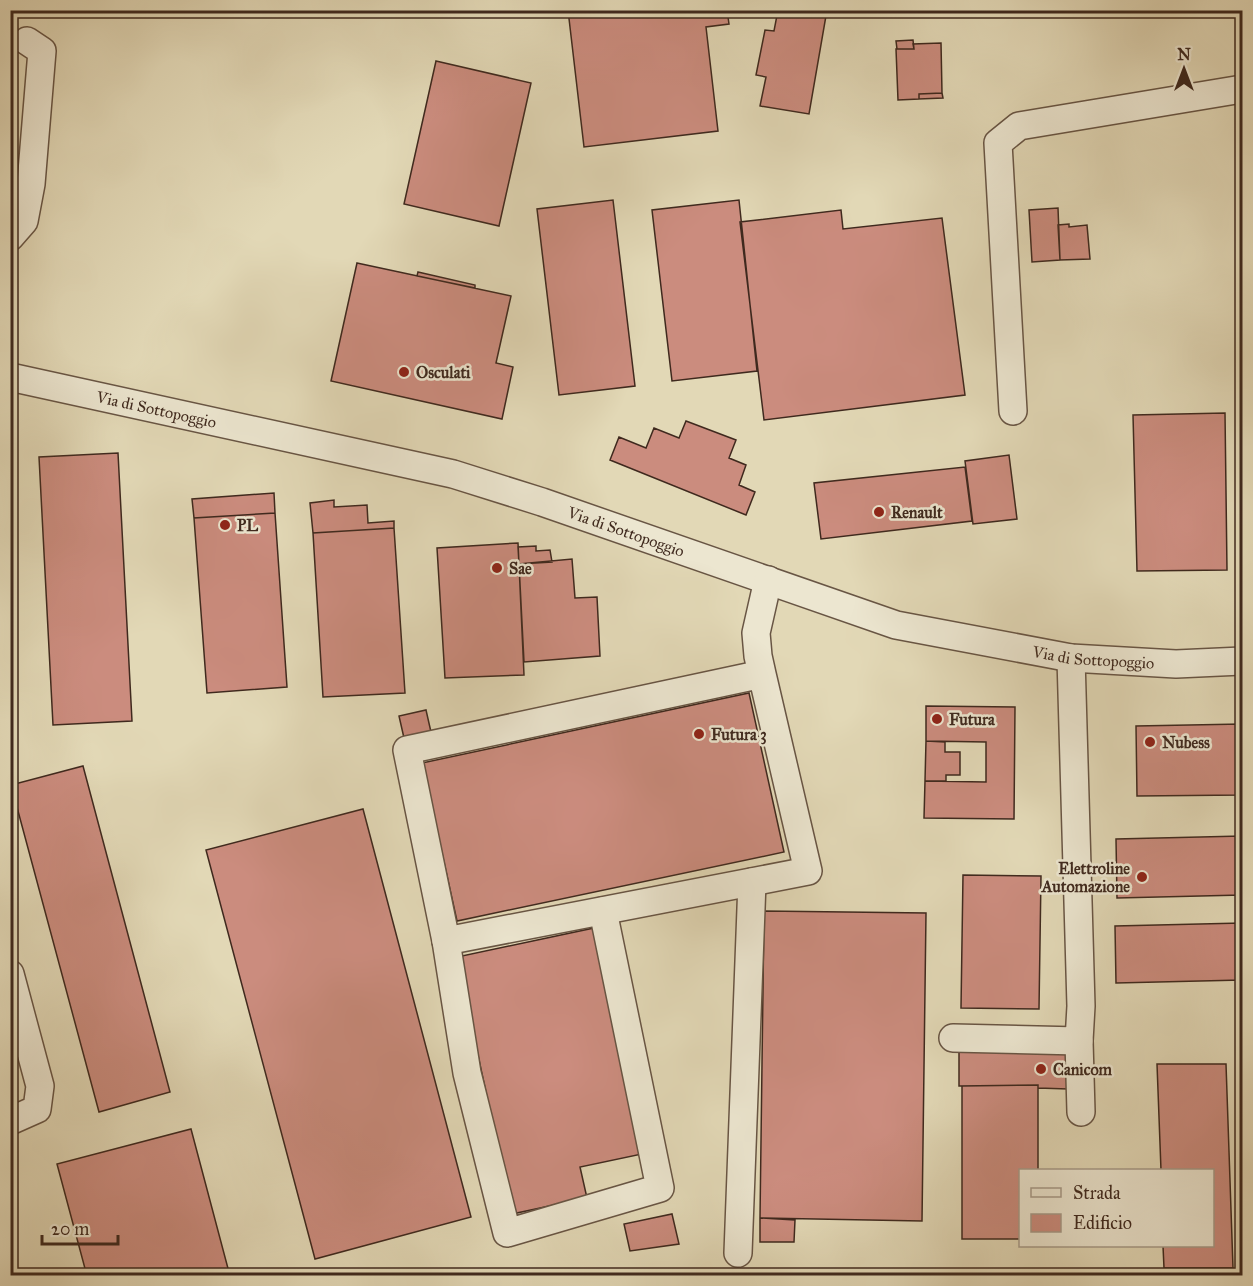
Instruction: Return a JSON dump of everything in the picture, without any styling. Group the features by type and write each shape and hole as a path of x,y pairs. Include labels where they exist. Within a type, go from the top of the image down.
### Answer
{"street":[{"path":"10,237 24,221 33,162 42,51 27,41"},
{"path":"1013,411 998,143 1019,126 1242,89"},
{"name":"Via di Sottopoggio","path":"10,378 453,474 542,502 897,624 1071,658 1176,664 1242,661"},
{"path":"446,941 808,871 758,656 756,633 768,580"},
{"path":"1071,658 1081,1006 1079,1041 1081,1112"},
{"path":"603,911 660,1188 507,1233 467,1073 446,941 407,750 762,674"},
{"path":"738,1253 752,882"},
{"path":"10,974 40,1086 37,1109 10,1120"},
{"path":"953,1038 1079,1041"}],"building":[{"path":"568,10 727,10 729,24 706,27 718,131 584,147"},
{"path":"778,10 827,10 809,114 760,106 766,77 756,75 765,30 774,31"},
{"path":"913,40 914,49 897,49 896,41"},
{"path":"941,43 942,93 919,94 919,99 898,100 896,49 914,49 913,44"},
{"path":"436,61 531,83 499,226 404,204"},
{"path":"942,93 943,98 919,99 919,94"},
{"path":"613,200 635,386 559,395 537,209"},
{"path":"739,200 757,371 672,381 652,210"},
{"path":"1058,208 1060,260 1032,262 1029,210"},
{"path":"841,210 843,229 942,218 965,395 764,420 740,222"},
{"path":"1069,224 1069,227 1087,225 1090,259 1060,260 1058,225"},
{"path":"357,263 511,296 496,363 513,367 502,419 331,381"},
{"path":"418,272 475,285 475,288 417,276"},
{"path":"1225,413 1227,570 1137,571 1133,415"},
{"path":"686,421 736,440 729,458 746,465 739,485 755,492 746,515 610,460 619,437 646,448 654,428 679,438"},
{"path":"118,453 132,721 53,725 39,457"},
{"path":"1009,455 1017,519 973,524 965,461"},
{"path":"965,467 972,521 821,539 814,483"},
{"path":"274,493 275,513 194,518 192,499"},
{"path":"334,500 334,507 367,505 368,523 394,521 394,528 313,533 310,503"},
{"path":"275,513 287,687 207,693 194,518"},
{"path":"394,528 405,693 323,697 313,533"},
{"path":"518,543 524,675 445,678 437,548"},
{"path":"536,546 536,551 550,550 552,562 519,564 518,547"},
{"path":"572,559 575,598 597,597 600,656 524,662 519,564"},
{"path":"749,693 784,852 457,921 422,763"},
{"path":"926,706 1015,707 1014,819 924,818 925,781 986,782 986,742 926,741"},
{"path":"426,710 431,732 404,738 399,716"},
{"path":"1242,724 1242,795 1137,796 1136,726"},
{"path":"926,741 945,742 945,752 960,752 960,775 946,775 946,781 925,781"},
{"path":"83,766 170,1092 99,1112 11,785"},
{"path":"363,809 471,1217 315,1259 206,850"},
{"path":"1242,836 1242,895 1117,898 1116,839"},
{"path":"963,875 1041,876 1039,1009 961,1008"},
{"path":"764,911 926,913 922,1221 760,1218"},
{"path":"1242,923 1242,980 1116,983 1115,926"},
{"path":"594,928 642,1154 580,1167 587,1198 512,1214 457,957"},
{"path":"959,1046 1068,1047 1068,1089 1038,1088 1038,1085 959,1086"},
{"path":"1157,1064 1226,1064 1233,1268 1164,1268 1163,1247 1214,1247 1214,1169 1161,1169"},
{"path":"1038,1085 1038,1169 1019,1169 1019,1239 962,1239 962,1086"},
{"path":"191,1129 230,1276 87,1276 57,1164"},
{"path":"672,1214 679,1244 630,1251 624,1224"},
{"path":"760,1218 795,1220 794,1242 760,1242"}],"place":[{"name":"Osculati","path":"404,372"},
{"name":"Renault","path":"879,512"},
{"name":"PL","path":"225,525"},
{"name":"Sae","path":"497,568"},
{"name":"Futura","path":"937,719"},
{"name":"Futura 3","path":"699,734"},
{"name":"Nubess","path":"1150,742"},
{"name":"Elettroline Automazione","path":"1142,877"},
{"name":"Canicom","path":"1041,1069"}]}
